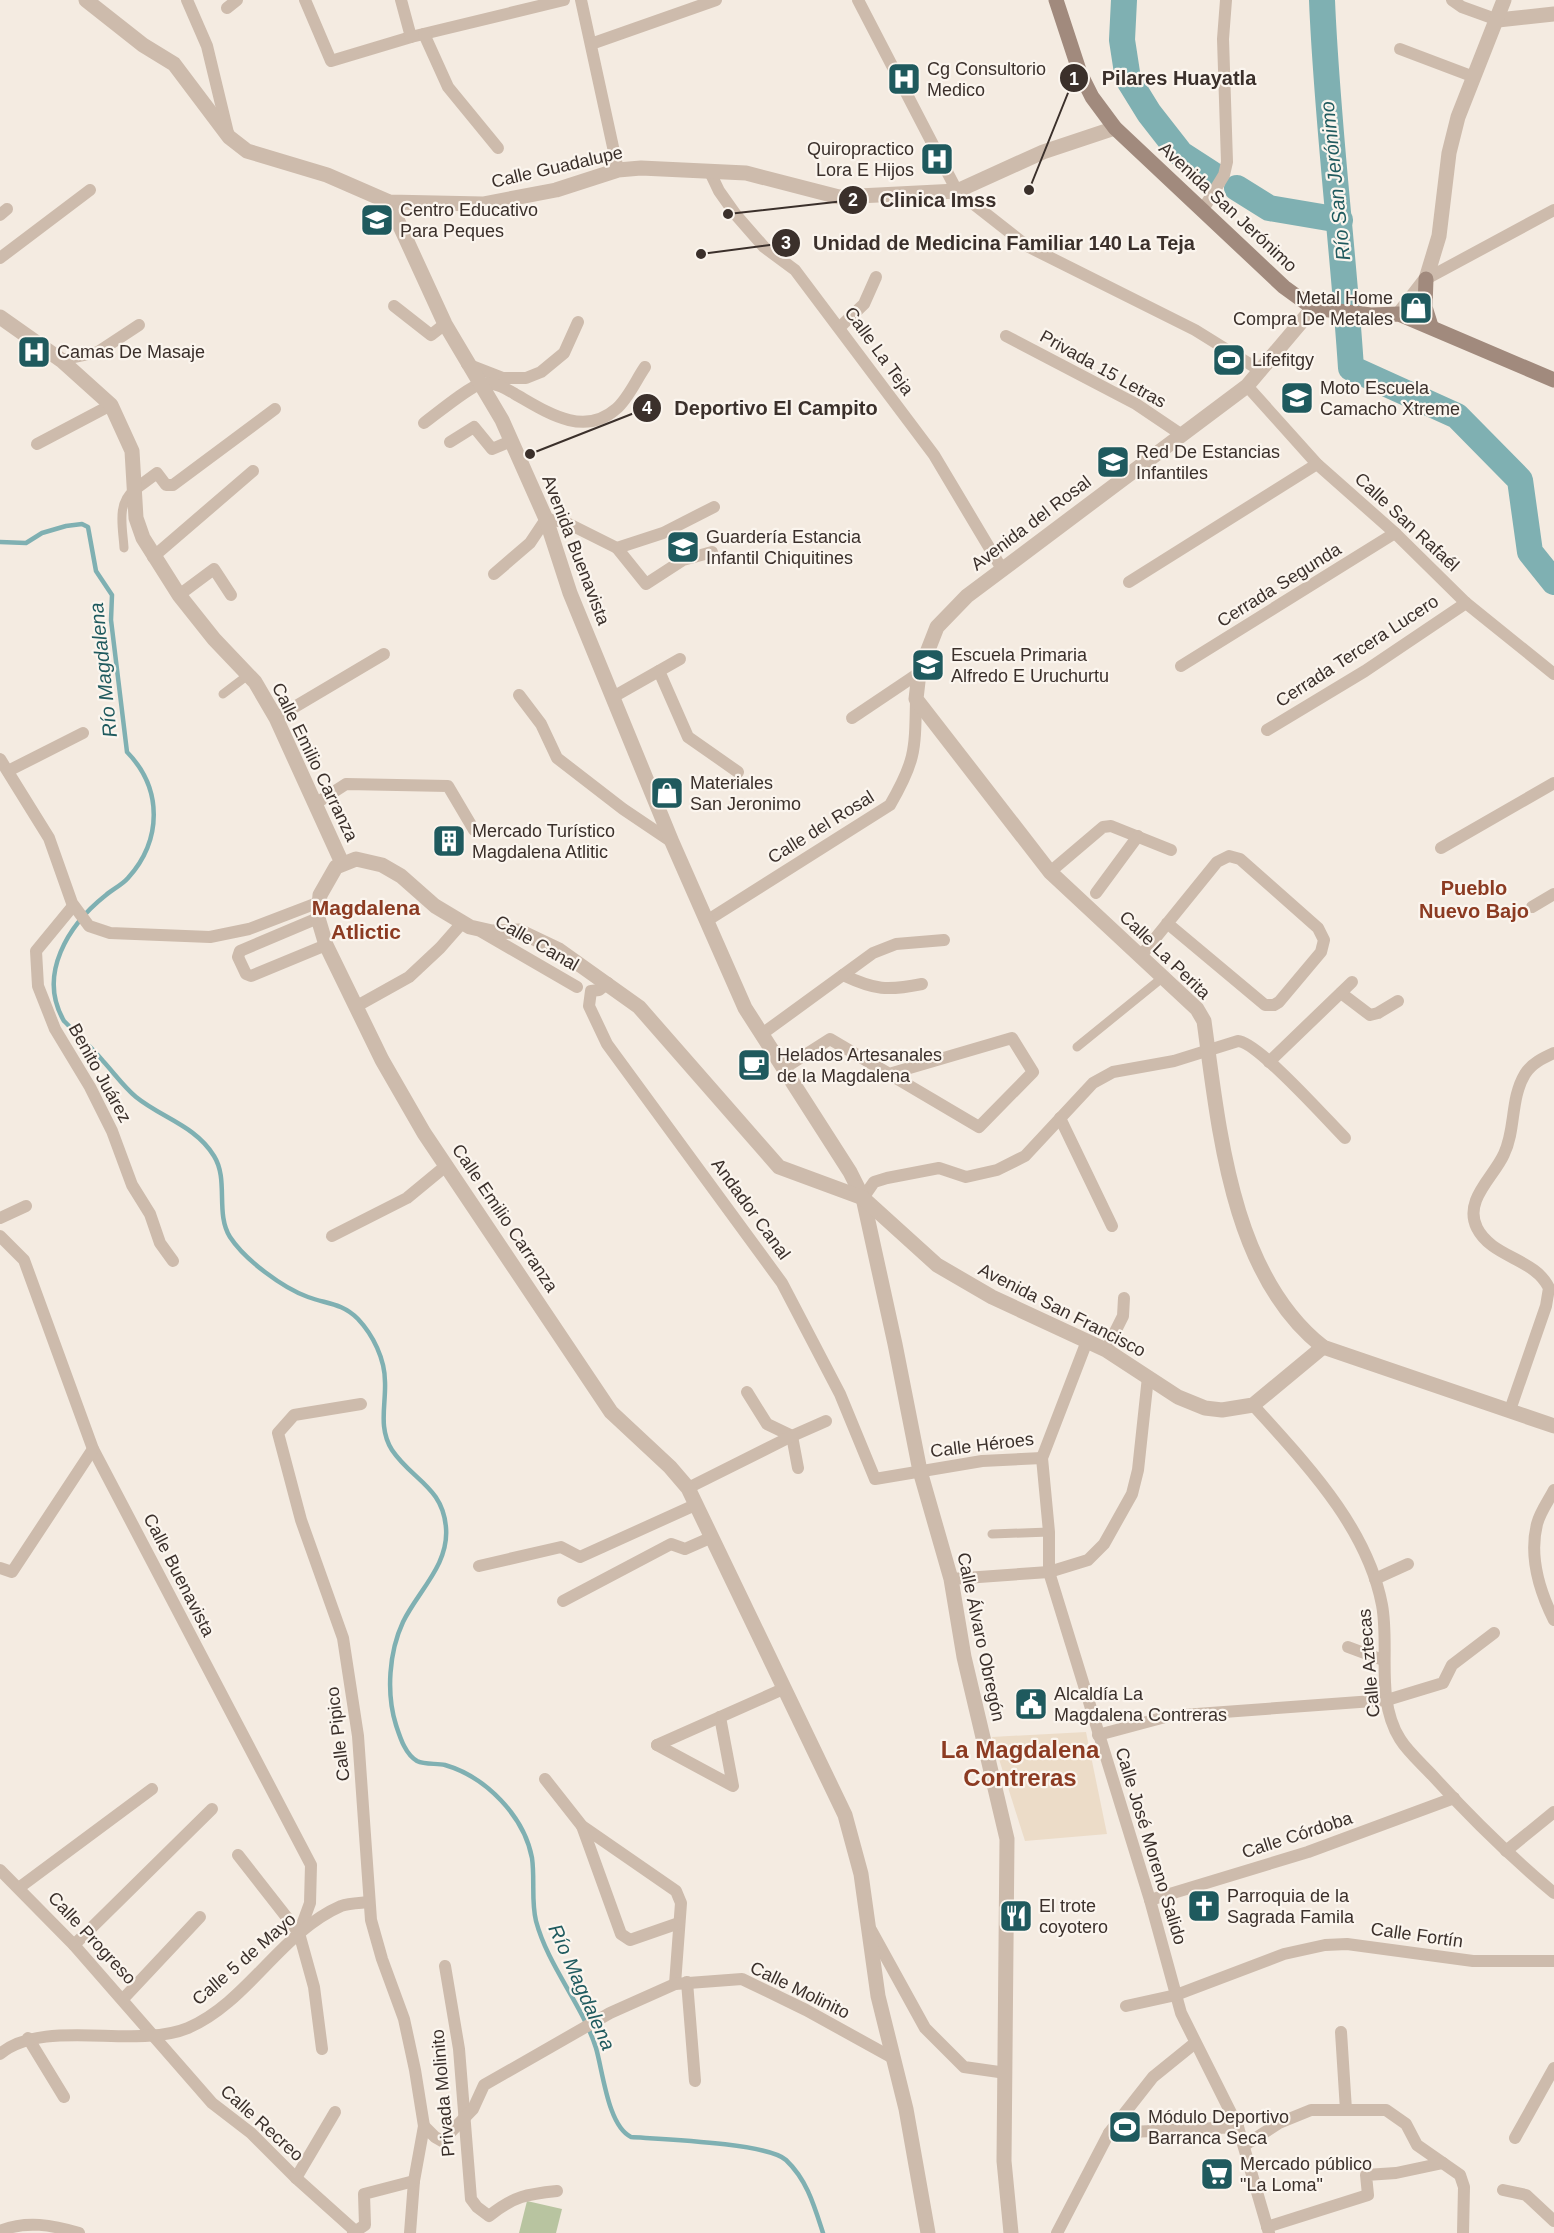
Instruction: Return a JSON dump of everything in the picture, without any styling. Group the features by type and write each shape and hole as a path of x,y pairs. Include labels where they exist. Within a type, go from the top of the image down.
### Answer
{"main road":[{"name":"Avenida San Jerónimo","path":"1056,0 1080,73 1092,97 1115,128 1284,287 1320,309"},
{"path":"1426,279 1425,307 1431,326"},
{"path":"1320,309 1371,315 1399,314 1554,380"}],"street":[{"path":"86,0 143,45 174,64 229,137 247,151 327,175 388,202"},
{"path":"187,0 207,46 229,137"},
{"path":"305,0 331,61 418,36 564,0"},
{"path":"401,0 418,36 448,87 498,148"},
{"path":"581,0 618,170"},
{"path":"591,44 716,0"},
{"path":"858,0 957,190 1027,246 1195,330 1262,371"},
{"path":"1202,211 1224,175 1227,162 1223,39 1226,0"},
{"path":"1452,0 1462,7 1498,20 1554,14"},
{"path":"1399,314 1426,279 1441,226 1449,153 1458,117 1504,0"},
{"path":"1400,49 1474,77"},
{"name":"Calle Guadalupe","path":"388,202 483,204 556,190 618,170 641,168 746,172 839,197 957,190 1043,152 1115,128"},
{"name":"Calle La Teja","path":"709,170 736,215 764,247 795,270 934,455 1002,569"},
{"path":"0,258 90,190"},
{"name":"Avenida Buenavista","path":"388,202 445,324 512,441 546,519 570,593 731,979 762,1034 850,1172 862,1198"},
{"path":"1426,279 1554,210"},
{"path":"840,327 864,304 876,276"},
{"path":"394,306 431,335 445,324"},
{"name":"Avenida del Rosal","path":"916,699 919,673 937,627 967,596 1247,386 1320,309"},
{"name":"Calle Emilio Carranza","path":"0,316 61,360 111,405 132,451 136,518 153,557 179,595 248,675 276,718 342,863 332,871 318,911 326,945 401,1095 611,1412 670,1467 688,1488 710,1538 845,1815 861,1874 878,1996 891,2057 906,2109 928,2233"},
{"path":"467,364 503,378 526,378 541,372 564,353 578,322"},
{"path":"61,360 98,352 139,326"},
{"name":"Privada 15 Letras","path":"1006,336 1136,404 1182,435"},
{"path":"424,423 479,384 494,384 505,388 549,415 580,421 594,421 618,408 645,368"},
{"name":"Calle San Rafaél","path":"1247,386 1317,464 1395,533 1466,603 1554,674"},
{"path":"38,444 111,405"},
{"path":"124,548 121,514 128,494 157,473 165,484 173,485 275,409"},
{"path":"450,442 474,427 492,449 512,441"},
{"path":"1129,582 1317,464"},
{"path":"153,557 254,471"},
{"path":"617,548 663,533 714,507"},
{"path":"494,574 530,543 546,519 566,522 617,548 646,585 683,560 712,552"},
{"name":"Cerrada Segunda","path":"1181,666 1395,533"},
{"path":"179,595 214,569 231,595"},
{"name":"Cerrada Tercera Lucero","path":"1267,730 1365,671 1466,603"},
{"path":"276,718 384,654"},
{"path":"613,697 680,659"},
{"path":"659,671 688,737 738,772"},
{"path":"852,718 919,673"},
{"path":"223,694 248,675"},
{"path":"519,695 541,724 557,758 623,809 672,842"},
{"name":"Calle La Perita","path":"916,699 1050,872 1197,1009 1204,1022 1223,1153 1254,1251 1276,1295 1308,1336 1323,1347"},
{"name":"Calle del Rosal","path":"708,920 890,805 907,776 915,754 916,699"},
{"path":"8,771 83,733"},
{"path":"0,759 49,838 74,907 88,926 110,933 210,937 318,911"},
{"path":"1441,848 1554,783"},
{"path":"315,804 346,784 448,786 474,830"},
{"path":"1050,872 1103,827 1111,826 1171,850"},
{"path":"1096,893 1138,836"},
{"path":"1140,957 1167,923 1217,862 1224,857 1236,856 1318,928 1323,946 1321,952 1279,1002 1275,1005 1265,1005 1167,923"},
{"path":"342,863 364,859 382,865 401,876 435,906 462,923 479,930 506,933 519,931 559,950 639,1007 779,1167 862,1198 874,1182 887,1178 939,1168 966,1177 997,1170 1025,1156 1094,1083 1113,1072 1174,1061 1207,1049 1240,1041 1269,1062 1345,1138"},
{"path":"1532,907 1554,894"},
{"name":"Benito Juárez","path":"74,907 36,951 38,986 54,1029 94,1095 112,1131 132,1185 150,1214 160,1243 173,1261"},
{"path":"318,911 240,951 238,957 246,974 251,976 326,945"},
{"path":"357,1006 409,977 462,923"},
{"name":"Calle Canal","path":"479,930 577,987"},
{"path":"762,1034 873,953 896,944 944,940"},
{"path":"843,975 866,986 882,990 922,984"},
{"path":"1077,1047 1162,978"},
{"path":"1269,1062 1352,982"},
{"name":"Andador Canal","path":"608,983 599,990 591,991 589,1006 607,1044 782,1283 840,1394 875,1479"},
{"path":"1341,993 1370,1015 1378,1014 1398,1001"},
{"path":"783,1068 830,1039 888,1074 979,1127 1033,1072 1012,1038 888,1074"},
{"path":"1510,1410 1546,1306 1549,1288 1542,1275 1489,1244 1480,1234 1475,1224 1475,1201 1505,1153 1515,1097 1525,1074 1537,1061 1554,1053"},
{"path":"1060,1118 1112,1226"},
{"path":"332,1236 407,1198 447,1166"},
{"name":"Avenida San Francisco","path":"862,1198 937,1265 992,1297 1106,1350 1178,1397 1205,1408 1222,1410 1253,1405"},
{"name":"Calle Álvaro Obregón","path":"862,1198 895,1344 920,1471 951,1578 964,1657 1006,1839 1004,2162 1011,2233"},
{"path":"0,1218 26,1206"},
{"name":"Calle Buenavista","path":"0,1236 24,1260 93,1449 311,1866 310,1903 299,1933"},
{"path":"1106,1350 1123,1317 1124,1298"},
{"name":"Calle Héroes","path":"875,1479 982,1461 1042,1458 1087,1341"},
{"path":"1253,1405 1323,1347 1554,1426"},
{"path":"951,1578 1048,1572 1088,1560 1104,1544 1132,1494 1138,1470 1148,1377"},
{"path":"747,1392 767,1424 792,1436"},
{"name":"Calle Pipico","path":"361,1404 294,1415 278,1433 301,1520 343,1638 358,1736 367,1843 369,1902 382,1959 404,2019 424,2126"},
{"name":"Calle Aztecas","path":"1253,1405 1330,1492 1375,1579 1383,1608 1383,1660 1388,1700 1393,1725 1400,1740 1506,1851 1554,1893"},
{"path":"688,1488 826,1421"},
{"path":"792,1436 798,1468"},
{"path":"0,1568 12,1572 93,1449"},
{"name":"Calle José Moreno Salido","path":"1042,1458 1049,1532 1048,1572 1150,1900 1176,1995 1195,2043 1238,2127 1268,2230"},
{"path":"1554,1490 1537,1523 1534,1554 1539,1581 1554,1620"},
{"path":"479,1566 561,1547 579,1557 695,1505"},
{"path":"992,1534 1049,1532"},
{"path":"563,1601 671,1544 685,1549 710,1538"},
{"path":"1375,1579 1408,1564"},
{"path":"1098,1735 1183,1714 1388,1700 1443,1683 1452,1665 1494,1633"},
{"path":"1347,1647 1383,1660"},
{"path":"720,1717 733,1786 657,1745 720,1717 783,1689"},
{"path":"545,1779 582,1826 670,1885 680,1897 681,1983 695,2081"},
{"path":"20,1887 152,1789"},
{"name":"Calle Córdoba","path":"1150,1900 1308,1852 1454,1798"},
{"path":"74,1945 212,1809"},
{"path":"1506,1851 1554,1812"},
{"path":"582,1826 621,1934 630,1940 679,1923"},
{"path":"238,1855 299,1933 314,1987 322,2049"},
{"name":"Calle Progreso","path":"0,1870 20,1887 154,2034"},
{"name":"Calle 5 de Mayo","path":"0,2054 28,2038 154,2034 186,2029 213,2014 299,1933 343,1905 369,1902"},
{"path":"123,1999 200,1917"},
{"path":"867,1924 926,2028 964,2067 1006,2073"},
{"name":"Calle Fortín","path":"1126,2006 1176,1995 1284,1954 1325,1945 1347,1944 1473,1960 1554,1961"},
{"name":"Privada Molinito","path":"445,1966 459,2049 471,2199 489,2216 505,2203 523,2194 557,2191"},
{"name":"Calle Molinito","path":"424,2126 435,2138 442,2141 465,2119 484,2085 610,2013 681,1983 742,1979 806,2010 891,2057"},
{"path":"1341,2032 1346,2110"},
{"name":"Calle Recreo","path":"154,2034 212,2103 251,2133 354,2231"},
{"path":"28,2038 64,2097"},
{"path":"1057,2233 1109,2133 1153,2077 1195,2043"},
{"path":"1515,2138 1554,2068"},
{"path":"1245,2145 1300,2113 1386,2110 1406,2124 1417,2145 1460,2175 1464,2187 1462,2233"},
{"path":"296,2178 335,2112"},
{"path":"410,2233 414,2181 424,2126"},
{"path":"1109,2133 1238,2127"},
{"path":"1268,2230 1368,2195 1366,2175 1396,2173 1443,2163"},
{"path":"354,2231 365,2225 364,2194 414,2181"},
{"path":"1503,2190 1526,2195 1554,2220"},
{"path":"0,2231 9,2227 51,2224 79,2233"}],"green space":[{"path":"527,2201 562,2209 556,2233 519,2233"}],"shaded area":[{"path":"1086,1732 1107,1834 1025,1841 992,1737"}],"waterway":[{"path":"1124,0 1122,40 1128,79 1149,113 1181,154 1215,176"},
{"name":"Río San Jerónimo","path":"1322,0 1351,368 1457,416 1520,480 1530,552 1554,582"},
{"path":"1237,188 1269,208 1340,220"},
{"name":"Río Magdalena","path":"0,542 26,543 42,533 66,526 82,524 88,527 96,571 112,595 111,620 127,752 139,766 152,798 154,815 152,831 139,863 126,880 92,907 69,936 61,952 55,969 56,1004 64,1021 136,1097 188,1130 207,1146 214,1156 221,1175 223,1218 226,1228 230,1237 245,1255 287,1287 346,1310 363,1325 373,1340 383,1365 384,1425 388,1442 400,1460 433,1493 444,1514 446,1541 443,1554 403,1622 392,1659 391,1700 396,1725 404,1745 417,1761 445,1765 475,1779 501,1800 521,1827 532,1858 533,1898 541,1938 590,2032 612,2110 623,2131 631,2137 712,2143 775,2154 786,2160 799,2176 809,2194 823,2233"}],"place":[{"name":"Cg Consultorio Medico","path":"904,79"},
{"name":"Quiropractico Lora E Hijos","path":"937,159"},
{"name":"Pilares Huayatla","path":"1029,190"},
{"name":"Clinica Imss","path":"728,214"},
{"name":"Centro Educativo Para Peques","path":"377,220"},
{"name":"Unidad de Medicina Familiar 140 La Teja","path":"701,254"},
{"name":"Metal Home Compra De Metales","path":"1416,308"},
{"name":"Camas De Masaje","path":"34,352"},
{"name":"Lifefitgy","path":"1229,360"},
{"name":"Moto Escuela Camacho Xtreme","path":"1297,398"},
{"name":"Deportivo El Campito","path":"530,454"},
{"name":"Red De Estancias Infantiles","path":"1113,462"},
{"name":"Guardería Estancia Infantil Chiquitines","path":"683,547"},
{"name":"Escuela Primaria Alfredo E Uruchurtu","path":"928,665"},
{"name":"Materiales San Jeronimo","path":"667,793"},
{"name":"Mercado Turístico Magdalena Atlitic","path":"449,841"},
{"name":"Helados Artesanales de la Magdalena","path":"754,1065"},
{"name":"Alcaldía La Magdalena Contreras","path":"1031,1704"},
{"name":"Parroquia de la Sagrada Famila","path":"1204,1906"},
{"name":"El trote coyotero","path":"1016,1916"},
{"name":"Módulo Deportivo Barranca Seca","path":"1125,2127"},
{"name":"Mercado público \"La Loma\"","path":"1217,2174"}],"district":[{"name":"Pueblo Nuevo Bajo","path":"1474,900"},
{"name":"Magdalena Atlictic","path":"366,919"},
{"name":"La Magdalena Contreras","path":"1020,1763"}]}
